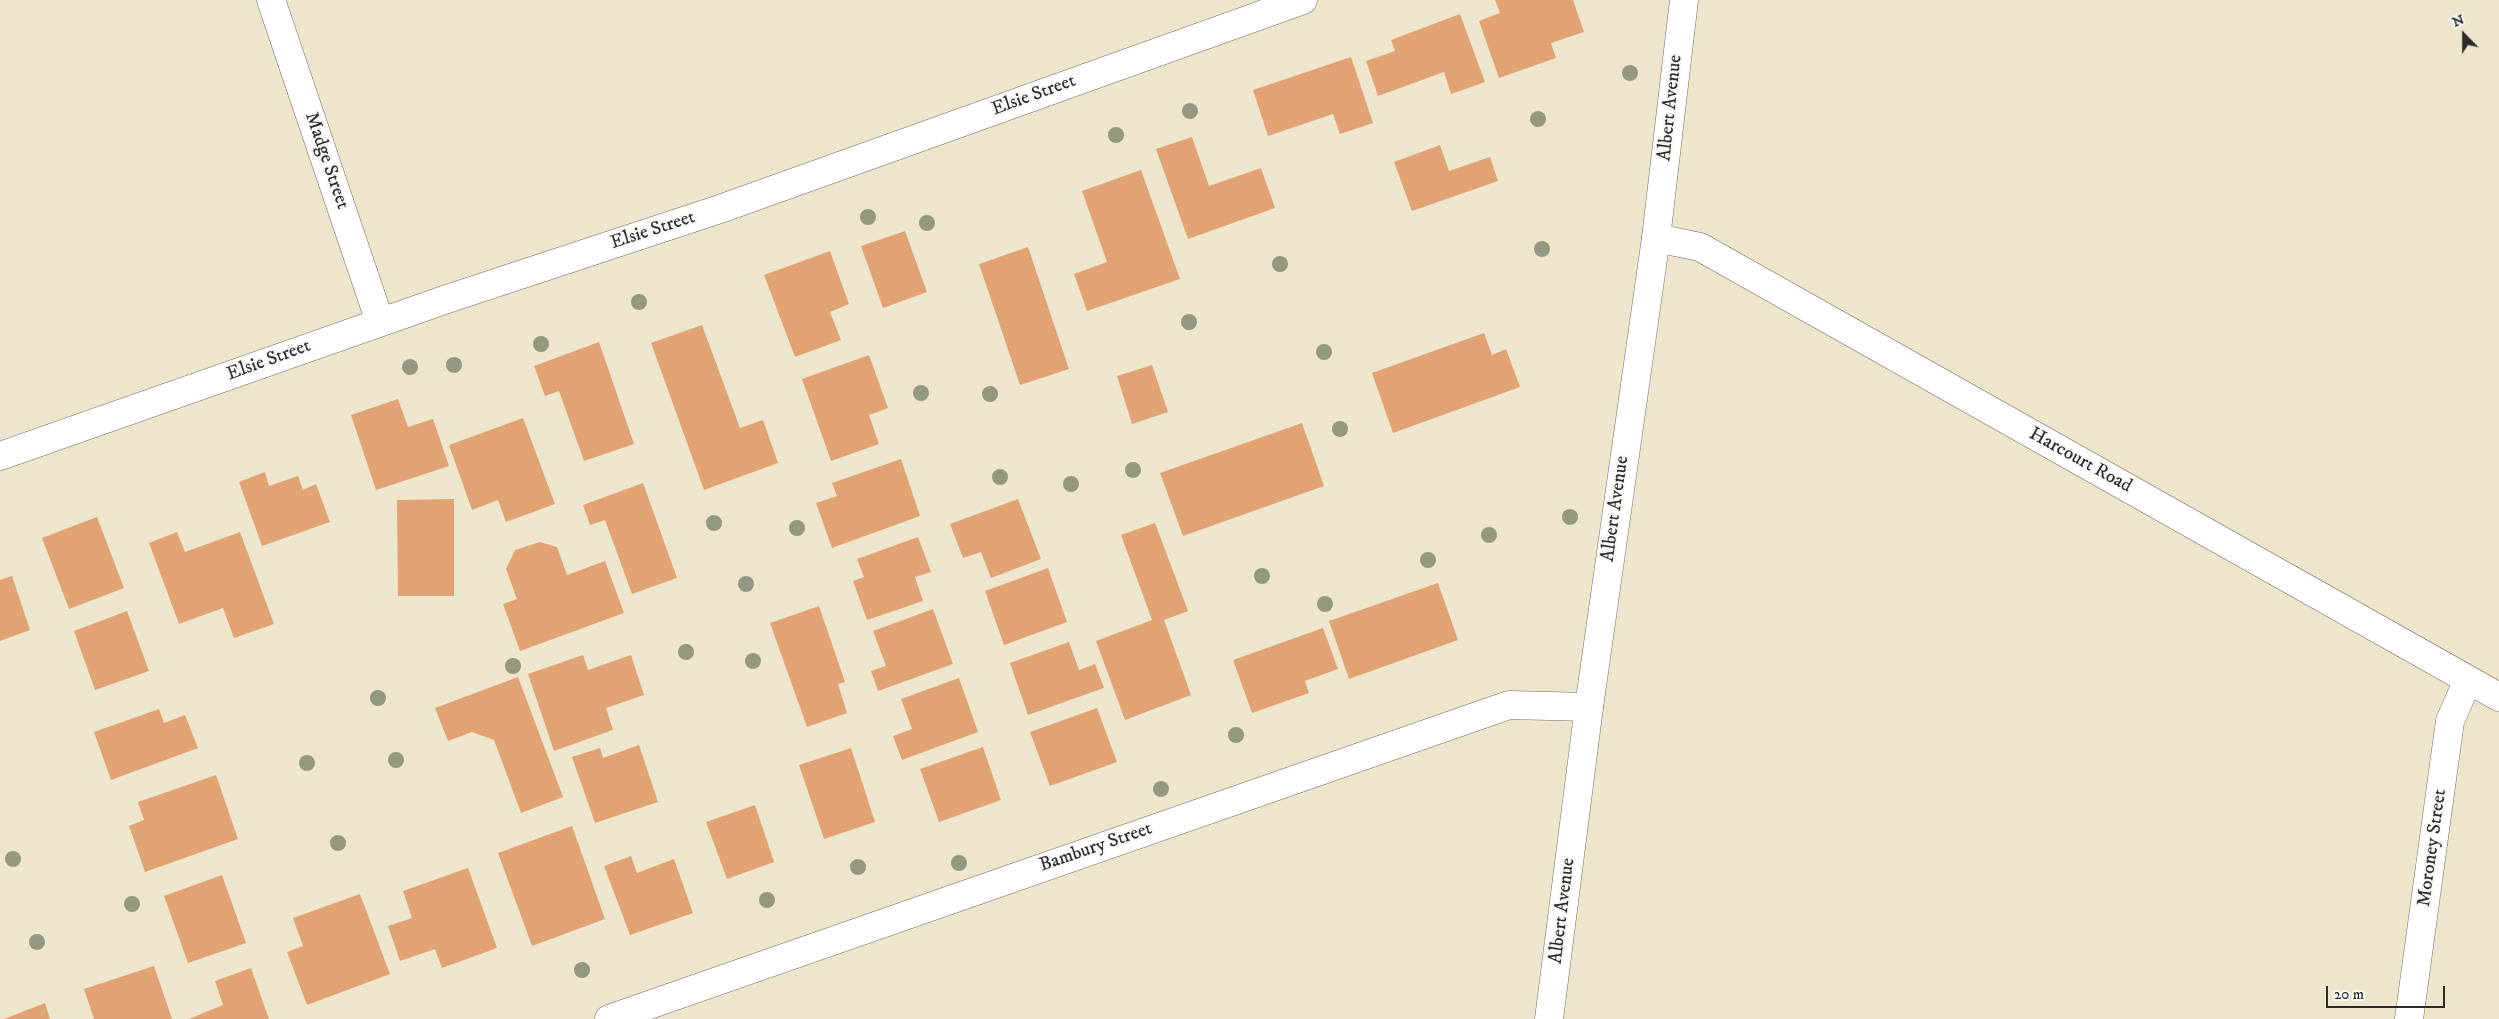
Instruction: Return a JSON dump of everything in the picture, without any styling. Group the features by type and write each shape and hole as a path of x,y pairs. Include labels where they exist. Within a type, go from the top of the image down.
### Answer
{"street":[{"name":"Madge Street","path":"271,0 380,322"},
{"name":"Elsie Street","path":"0,456 380,322 720,208 1303,0"},
{"name":"Albert Avenue","path":"1549,1019 1589,707 1656,238 1684,0"},
{"name":"Harcourt Road","path":"1656,238 1700,247 2499,697"},
{"name":"Moroney Street","path":"2409,1019 2450,721 2468,680"},
{"name":"Bambury Street","path":"609,1019 1509,705 1589,707"}],"building":[{"path":"1495,0 1573,0 1584,32 1551,43 1556,58 1499,78 1479,21 1500,13"},
{"path":"1460,14 1485,82 1451,94 1444,72 1378,96 1366,61 1395,51 1391,40"},
{"path":"1351,57 1373,123 1340,134 1333,114 1268,136 1253,90"},
{"path":"1192,137 1209,186 1261,168 1275,208 1188,239 1156,149"},
{"path":"1440,145 1449,171 1490,157 1498,181 1412,211 1394,162"},
{"path":"1141,170 1180,279 1087,311 1074,274 1107,262 1082,191"},
{"path":"905,231 927,292 883,308 861,246"},
{"path":"1028,247 1069,369 1020,385 979,264"},
{"path":"830,251 849,304 830,312 841,340 795,357 764,275"},
{"path":"702,325 740,428 763,420 778,463 704,490 651,343"},
{"path":"1484,333 1492,355 1506,349 1520,387 1393,433 1372,373"},
{"path":"599,342 634,444 584,461 559,391 545,396 534,366"},
{"path":"869,355 888,408 869,415 879,444 831,461 802,379"},
{"path":"1152,365 1168,412 1132,424 1117,376"},
{"path":"398,399 408,427 433,419 449,466 376,490 351,415"},
{"path":"523,418 555,504 506,522 498,500 472,510 449,445"},
{"path":"1302,423 1324,486 1183,536 1160,473"},
{"path":"901,459 920,516 832,548 816,503 837,496 832,483"},
{"path":"265,472 269,486 298,476 303,490 316,484 330,522 262,546 239,482"},
{"path":"643,483 677,578 632,594 605,520 590,525 583,505"},
{"path":"454,499 454,596 398,596 397,500"},
{"path":"1018,499 1041,559 991,578 981,552 963,558 950,524"},
{"path":"97,517 124,588 69,609 42,538"},
{"path":"1155,523 1188,611 1164,620 1191,695 1125,720 1096,641 1152,620 1121,535"},
{"path":"177,532 185,552 240,532 274,624 234,638 223,608 179,624 149,543"},
{"path":"918,537 931,572 915,577 923,601 867,620 853,581 864,577 857,559"},
{"path":"540,542 557,547 567,575 605,561 624,613 520,651 503,604 517,599 506,569 515,550"},
{"path":"1048,568 1067,622 1004,645 985,591"},
{"path":"12,576 30,630 0,641 0,580"},
{"path":"1438,583 1458,640 1349,679 1329,621"},
{"path":"819,606 845,682 838,684 847,713 807,727 770,623"},
{"path":"933,609 953,664 878,691 871,671 886,666 873,631"},
{"path":"127,611 149,671 95,690 74,631"},
{"path":"1323,628 1338,669 1305,681 1309,693 1252,713 1233,660"},
{"path":"1069,642 1079,670 1095,664 1104,688 1028,715 1010,663"},
{"path":"583,655 588,670 631,655 644,695 606,708 613,730 554,751 528,674"},
{"path":"518,677 563,797 521,813 494,740 472,732 448,741 435,708"},
{"path":"959,678 978,732 902,760 893,736 912,729 901,699"},
{"path":"1097,708 1117,762 1050,786 1030,732"},
{"path":"159,709 164,723 185,715 198,748 111,780 94,732"},
{"path":"639,745 658,802 595,823 572,757 600,748 603,758"},
{"path":"983,747 1001,800 939,822 920,769"},
{"path":"851,748 875,822 824,839 799,765"},
{"path":"216,775 238,839 145,872 129,826 144,820 138,802"},
{"path":"755,805 774,862 727,879 706,822"},
{"path":"572,826 605,919 532,946 498,853"},
{"path":"631,856 637,873 674,859 693,913 630,935 604,866"},
{"path":"468,868 497,948 442,968 435,949 400,961 388,926 412,918 403,891"},
{"path":"222,875 246,943 188,963 164,896"},
{"path":"360,894 390,974 307,1005 287,952 303,946 293,918"},
{"path":"154,966 172,1019 94,1019 84,989"},
{"path":"251,968 269,1019 189,1019 223,1005 215,981"},
{"path":"45,1003 50,1019 4,1019"}]}
